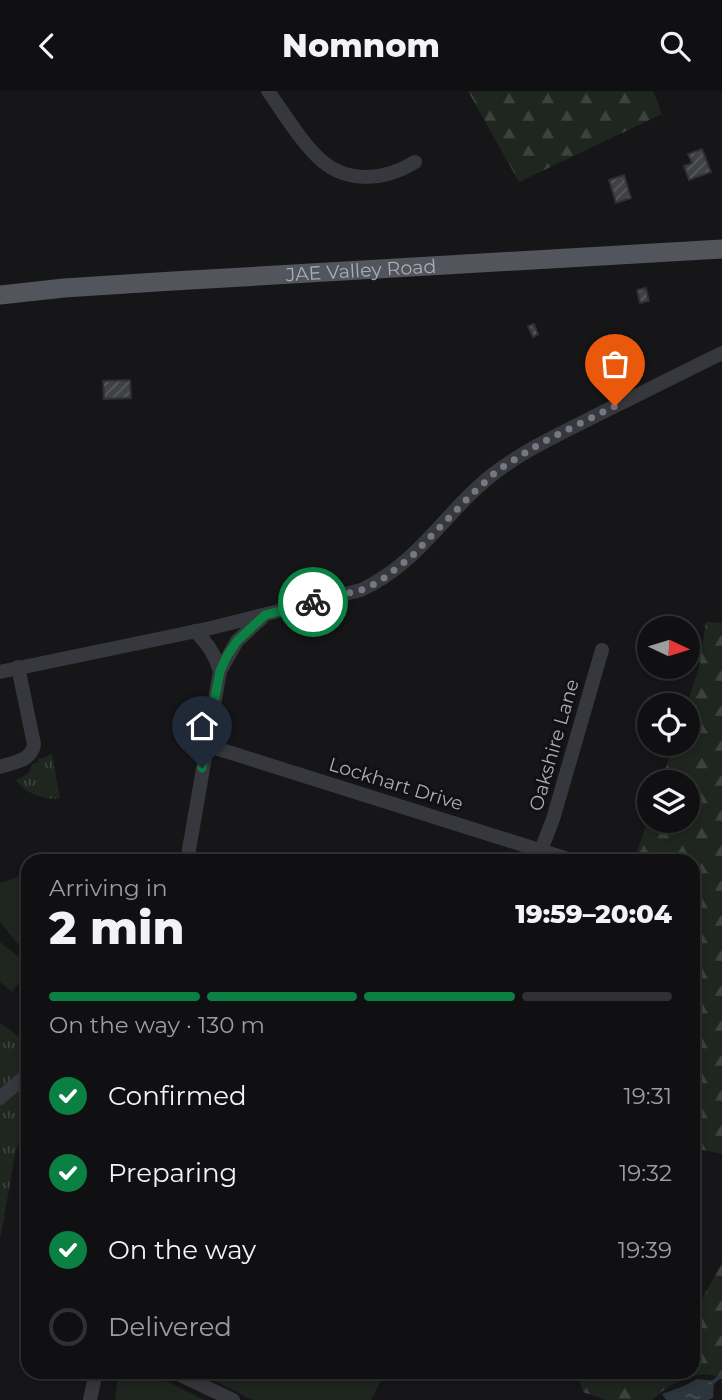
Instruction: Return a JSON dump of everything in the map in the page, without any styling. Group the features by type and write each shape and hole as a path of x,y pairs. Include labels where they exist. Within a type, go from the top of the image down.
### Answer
{"main road":[{"name":"JAE Valley Road","path":"0,295 173,281 722,249"}],"street":[{"path":"268,91 313,151 329,166 341,172 380,177 415,162"},
{"path":"0,672 195,631 361,590 379,582 411,557 498,470 541,443 722,353"},
{"path":"188,854 220,671 237,641 265,615"},
{"path":"195,631 216,656 220,671"},
{"name":"Oakshire Lane","path":"541,850 553,819 602,650"},
{"path":"0,767 25,759 34,750 18,667"},
{"name":"Lockhart Drive","path":"206,745 553,854"},
{"path":"0,1111 3,1095 21,1080"},
{"path":"90,1400 94,1379"},
{"path":"189,1379 233,1400"}],"green space":[{"path":"468,91 653,91 662,114 519,182"},
{"path":"706,622 722,623 722,1154 700,1149 700,854 636,854 643,833 700,833 700,770 665,770 670,756 700,756 700,693 691,693 695,679 700,679"},
{"path":"52,754 60,798 36,795 24,789 16,780 29,773 38,758"},
{"path":"21,876 21,945 0,922 0,883"},
{"path":"0,942 21,958 21,980 12,992 0,982"},
{"path":"0,1023 21,1038 21,1139 16,1150 0,1239"},
{"path":"722,1263 722,1379 700,1375 700,1302"},
{"path":"117,1379 162,1379 205,1400 115,1400"},
{"path":"211,1379 382,1379 371,1400 252,1400"},
{"path":"579,1379 685,1379 652,1400 606,1400 583,1392"}],"water":[{"path":"697,1379 714,1381 713,1398 666,1400 662,1394 684,1386"}],"building":[{"path":"702,149 711,172 689,180 684,166 692,163 688,154"},
{"path":"624,175 631,198 616,203 609,180"},
{"path":"646,288 649,301 640,303 637,290"},
{"path":"534,324 538,334 533,337 528,326"},
{"path":"130,380 131,398 104,399 103,381"}],"waterway":[{"path":"713,1382 722,1375"}],"way so far":[{"path":"313,602 361,590 379,582 411,557 498,470 541,443 615,406"}],"route":[{"path":"202,768 220,671 237,641 265,615 313,602"}]}
